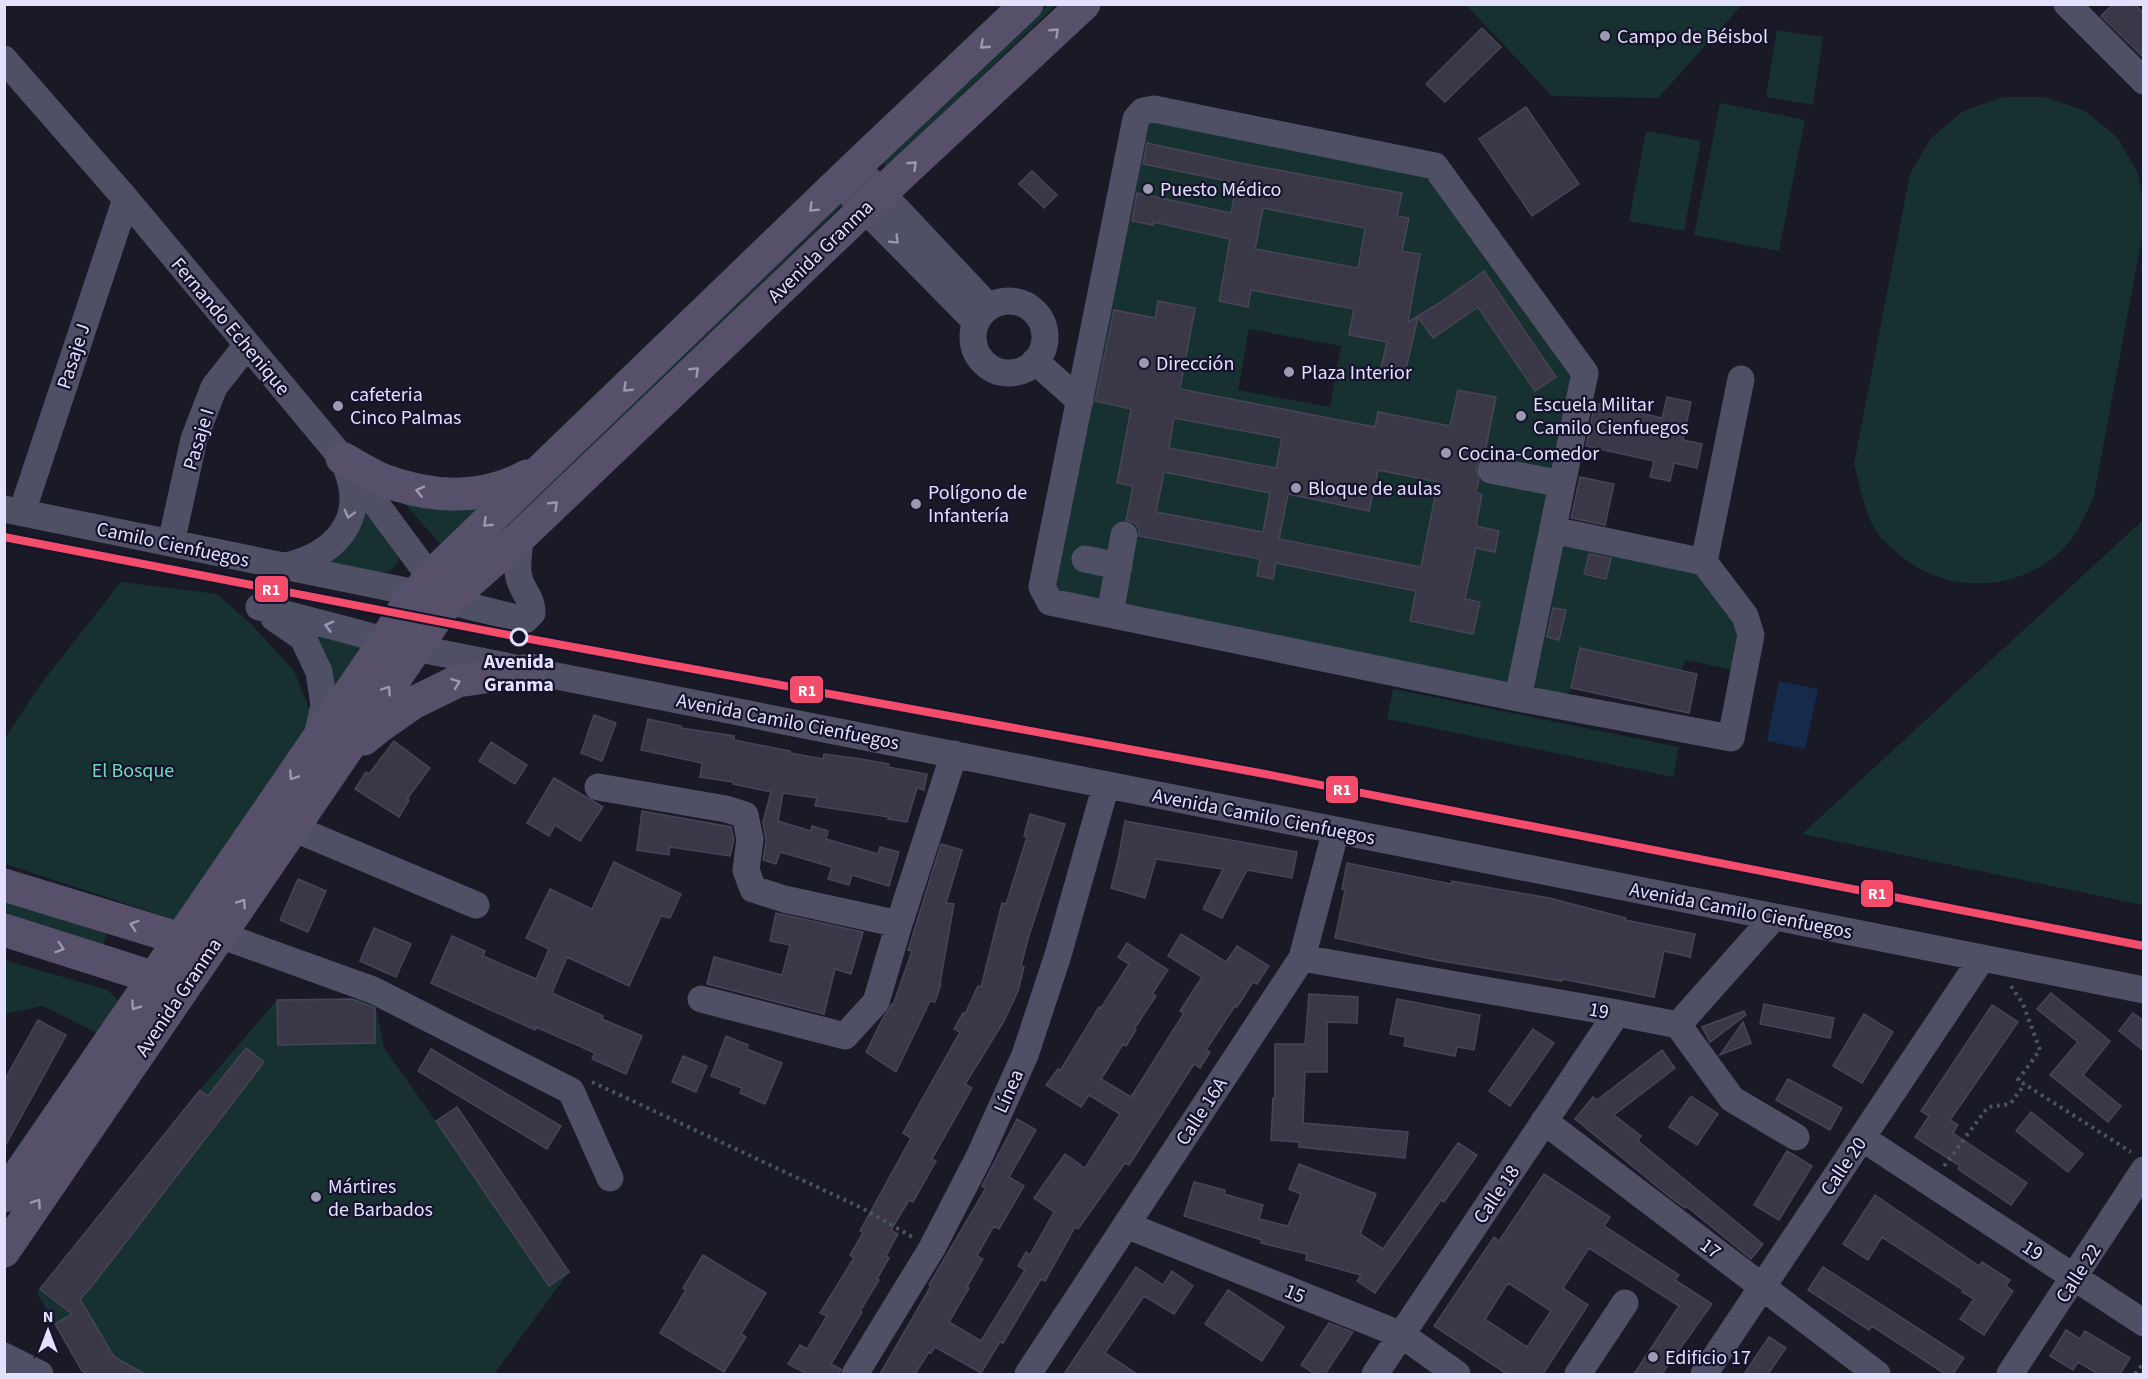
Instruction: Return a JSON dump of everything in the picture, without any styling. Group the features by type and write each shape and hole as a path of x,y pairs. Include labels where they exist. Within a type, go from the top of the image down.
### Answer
{"main road":[{"name":"Avenida Granma","path":"204,941 400,645 431,590 554,459 847,174 1027,4"},
{"name":"Avenida Granma","path":"431,590 521,536 873,200 1084,4"},
{"path":"342,458 381,479 427,493 449,495 479,493 506,486 554,459"},
{"path":"327,753 380,726 404,708 458,681 530,670"},
{"name":"Avenida Granma","path":"4,1196 293,828 327,753"},
{"path":"4,885 204,941"},
{"path":"4,930 170,982"},
{"name":"Avenida Granma","path":"4,1251 170,982"}],"street":[{"path":"2067,4 2144,81"},
{"name":"Fernando Echenique","path":"4,58 126,199 342,458 431,590"},
{"path":"1518,698 1585,373 1435,166 1154,109 1143,111 1136,119 1042,587 1050,602 1518,698 1731,738 1751,635 1745,616 1704,562 1553,530"},
{"path":"847,174 982,315"},
{"name":"Pasaje J","path":"13,511 126,199"},
{"path":"998,302 1019,303 1029,307 1038,315 1045,338 1042,350 1035,361 1015,372 992,369 983,362 976,352 973,341 982,315 998,302"},
{"name":"Pasaje I","path":"171,543 194,439 214,387 247,345"},
{"path":"1035,361 1080,401"},
{"path":"1704,562 1741,379"},
{"path":"285,566 321,554 345,529 351,514 353,492 351,479 342,458"},
{"path":"1491,470 1562,484"},
{"name":"Camilo Cienfuegos","path":"13,511 285,566 431,590 525,620 532,614 532,603 519,580 521,536"},
{"path":"1110,614 1125,535"},
{"path":"1085,559 1119,566"},
{"path":"327,753 319,672 303,638 259,608 400,645"},
{"name":"Avenida Camilo Cienfuegos","path":"400,645 2144,990"},
{"path":"701,999 845,1036 876,1002 954,754"},
{"name":"Línea","path":"855,1374 932,1248 979,1157 1025,1055 1058,955 1106,784"},
{"path":"598,787 726,809 745,815 750,839 746,870 753,889 784,899 899,924"},
{"path":"293,828 476,905"},
{"name":"Calle 16A","path":"1028,1374 1302,958 1336,830"},
{"path":"1774,917 1678,1025 1732,1099 1796,1137"},
{"path":"204,941 373,990 571,1091 610,1178"},
{"name":"19","path":"1302,958 1678,1025"},
{"name":"Calle 20","path":"1704,1374 1862,1138 1989,959"},
{"name":"Calle 18","path":"1375,1374 1617,1013"},
{"name":"17","path":"1544,1121 1762,1287 1859,1369"},
{"name":"19","path":"1862,1138 2144,1323"},
{"name":"Calle 22","path":"2010,1374 2075,1278 2139,1162"},
{"name":"15","path":"1126,1225 1402,1335 1457,1374"},
{"path":"1578,1374 1625,1303"},
{"path":"4,1356 40,1374"}],"path":[{"path":"1989,959 2023,1004 2040,1050 2018,1080 2139,1162"},
{"path":"1931,1184 1988,1107 2010,1104 2025,1084"},
{"path":"2135,1374 2144,1362"}],"green space":[{"path":"1048,5 1056,5 886,167 882,162"},
{"name":"Campo de Béisbol","path":"1466,5 1742,5 1658,98 1552,96"},
{"path":"1777,30 1823,37 1813,105 1766,97"},
{"path":"2003,97 2045,97 2085,111 2117,137 2138,173 2143,201 2144,226 2094,496 2086,513 2066,546 2052,559 2033,571 2012,579 1991,583 1970,583 1949,580 1929,573 1910,563 1880,537 1867,511 1854,464 1910,174 1931,138 1963,111"},
{"path":"1720,103 1805,120 1779,251 1694,235"},
{"path":"1136,119 1435,166 1585,373 1553,530 1704,562 1745,616 1744,672 1685,660 1682,671 1580,648 1568,693 1520,691 1050,602","holes":["1249,329 1341,346 1330,407 1238,390"]},
{"path":"1646,131 1701,141 1684,231 1629,221"},
{"path":"843,193 849,199 486,548 480,542"},
{"path":"364,499 401,548 398,563 381,574 324,563"},
{"path":"401,499 480,506 441,545"},
{"path":"2143,520 2143,905 1802,834"},
{"name":"El Bosque","path":"121,582 217,594 253,626 294,671 313,718 182,922 5,864 5,738 40,685"},
{"path":"314,635 370,641 332,705"},
{"path":"1393,689 1679,747 1673,777 1387,719"},
{"path":"5,899 107,932 103,947 5,915"},
{"path":"4,960 108,990 119,1002 97,1033 43,1006 5,1014"},
{"name":"Mártires de Barbados","path":"374,999 384,1048 436,1121 457,1107 569,1272 494,1374 88,1374 82,1371 37,1293 200,1090 277,1000"}],"water":[{"path":"1779,681 1818,689 1805,749 1767,741"}],"building":[{"path":"2113,4 2135,4 2144,14 2144,58 2101,16"},
{"path":"1482,28 1501,47 1445,102 1426,84"},
{"path":"1526,107 1579,184 1532,216 1479,139"},
{"path":"1147,143 1402,193 1397,216 1409,218 1402,251 1420,254 1408,322 1484,271 1556,377 1535,391 1478,307 1433,338 1418,317 1405,373 1381,368 1387,342 1349,335 1354,309 1251,290 1248,307 1219,301 1230,239 1153,222 1153,225 1132,221 1137,193 1231,213 1237,183 1143,164","holes":["1263,208 1365,228 1358,268 1255,249"]},
{"path":"1032,171 1057,195 1044,208 1019,184"},
{"path":"1158,301 1195,308 1180,389 1375,427 1378,412 1450,426 1458,390 1496,397 1484,457 1479,460 1476,468 1479,479 1476,493 1482,494 1476,526 1499,531 1495,552 1476,548 1465,599 1480,602 1473,634 1410,621 1416,591 1276,563 1273,579 1257,576 1260,559 1139,536 1139,529 1135,523 1126,520 1133,486 1117,483 1131,409 1095,401 1114,310 1155,318","holes":["1174,418 1282,438 1276,468 1169,448","1378,470 1438,482 1421,567 1279,539 1288,494 1369,511","1164,472 1270,493 1263,532 1156,512"]},
{"path":"1667,397 1691,402 1683,440 1702,444 1697,468 1674,463 1670,481 1650,477 1654,461 1586,446 1595,403 1662,418"},
{"path":"1580,477 1614,484 1605,525 1571,518"},
{"path":"1589,554 1611,558 1606,579 1584,574"},
{"path":"1553,608 1566,610 1559,640 1547,637"},
{"path":"1580,648 1697,674 1689,713 1571,688"},
{"path":"594,715 616,723 602,761 581,753"},
{"path":"648,719 681,726 681,728 734,736 734,740 790,751 790,753 823,759 824,754 861,759 889,764 888,767 927,774 924,790 917,788 907,822 888,819 889,817 815,806 817,798 783,793 778,821 811,831 812,826 828,831 826,839 878,854 880,847 899,852 889,886 852,875 849,885 828,879 832,867 780,852 776,864 763,860 766,841 763,822 771,792 733,784 733,782 700,777 702,763 641,750"},
{"path":"394,741 430,768 407,799 409,800 399,817 355,789 366,772 369,774"},
{"path":"491,742 527,765 515,784 479,761"},
{"path":"554,778 603,807 580,841 555,825 549,836 527,823"},
{"path":"642,811 731,827 734,840 730,856 670,847 669,855 637,850"},
{"path":"1030,814 1065,824 1028,939 1018,991 1003,1023 965,1084 972,1088 932,1159 936,1161 913,1202 909,1200 891,1230 898,1234 886,1256 889,1258 860,1311 862,1312 831,1364 841,1369 839,1374 807,1374 788,1364 800,1345 807,1349 827,1316 820,1313 854,1258 850,1255 863,1233 860,1231 911,1138 903,1133 960,1032 954,1029 963,1013 965,1014 978,986 981,987 1002,903 1006,904 1027,837 1024,836"},
{"path":"1125,821 1297,852 1292,878 1247,870 1222,918 1203,909 1223,869 1156,859 1145,898 1111,888"},
{"path":"941,844 962,850 946,903 954,904 941,984 935,1002 930,1001 896,1072 866,1052 883,1018 893,1005 912,951 908,950"},
{"path":"614,862 681,894 670,918 661,916 629,986 567,957 552,993 603,1016 602,1019 642,1036 626,1074 592,1059 595,1053 536,1027 535,1030 431,983 452,936 485,951 483,956 536,979 549,949 526,938 550,889 592,909"},
{"path":"1347,863 1451,884 1452,881 1549,898 1626,918 1625,920 1695,934 1690,957 1664,951 1654,997 1562,979 1562,981 1436,960 1335,938 1345,890 1342,889"},
{"path":"298,879 326,891 308,932 280,920"},
{"path":"776,913 863,932 851,974 835,969 824,1014 707,984 714,957 782,975 790,945 770,941"},
{"path":"374,928 411,944 396,977 360,961"},
{"path":"1181,934 1226,962 1237,946 1269,966 1257,984 1253,982 1237,1007 1235,1006 1206,1050 1210,1052 1200,1068 1194,1064 1129,1165 1125,1163 1078,1229 1075,1227 1045,1281 1041,1279 1003,1343 1000,1342 981,1373 935,1347 931,1353 929,1352 915,1374 880,1374 986,1188 982,1186 1017,1119 1036,1130 1009,1177 1024,1186 999,1229 994,1226 977,1256 983,1259 949,1322 981,1341 1025,1270 1018,1266 1026,1252 1030,1255 1054,1212 1034,1198 1065,1154 1085,1168 1120,1114 1089,1095 1081,1107 1046,1085 1058,1069 1060,1071 1099,1007 1101,1008 1129,964 1118,957 1127,943 1168,970 1152,994 1156,996 1134,1029 1136,1030 1126,1046 1123,1044 1101,1079 1131,1097 1184,1013 1180,1011 1202,977 1168,956"},
{"path":"2051,993 2110,1041 2083,1075 2121,1106 2108,1122 2050,1075 2078,1042 2037,1009"},
{"path":"1309,994 1358,997 1357,1023 1327,1022 1327,1072 1305,1072 1303,1123 1408,1132 1405,1158 1299,1147 1299,1142 1271,1140 1273,1098 1275,1098 1275,1044 1305,1044"},
{"path":"352,999 375,1008 375,1043 278,1045 277,1000"},
{"path":"1397,999 1480,1015 1474,1050 1457,1047 1455,1056 1404,1046 1406,1037 1390,1034"},
{"path":"1764,1004 1834,1018 1830,1038 1760,1024"},
{"path":"1992,1005 2018,1022 1950,1120 1958,1125 1953,1133 2027,1183 2011,1205 1958,1169 1960,1166 1915,1137 1929,1116 1921,1111"},
{"path":"1744,1011 1746,1015 1710,1042 1702,1027"},
{"path":"2133,1013 2144,1021 2144,1051 2119,1031"},
{"path":"1864,1014 1893,1032 1862,1083 1833,1066"},
{"path":"38,1020 66,1035 4,1148 4,1081"},
{"path":"1743,1022 1751,1043 1720,1055"},
{"path":"1533,1029 1554,1043 1510,1106 1489,1091"},
{"path":"726,1036 748,1045 747,1049 782,1063 765,1104 740,1093 742,1088 711,1076"},
{"path":"246,1048 264,1062 80,1299 114,1357 145,1374 88,1374 82,1371 55,1324 72,1314 40,1289 200,1090 208,1096"},
{"path":"431,1049 561,1126 547,1149 418,1071"},
{"path":"1662,1050 1675,1068 1614,1115 1641,1136 1638,1141 1763,1244 1751,1259 1686,1206 1685,1208 1671,1198 1575,1119 1593,1097 1597,1100"},
{"path":"683,1056 707,1066 696,1092 672,1082"},
{"path":"1788,1079 1842,1108 1830,1130 1776,1100"},
{"path":"1691,1096 1718,1114 1697,1145 1669,1127"},
{"path":"457,1107 569,1272 549,1286 436,1121"},
{"path":"2031,1112 2083,1154 2068,1172 2016,1131"},
{"path":"1458,1143 1477,1155 1444,1202 1441,1200 1375,1293 1357,1281 1361,1275 1306,1260 1307,1254 1261,1243 1262,1240 1184,1216 1194,1182 1225,1190 1224,1194 1263,1205 1259,1219 1288,1226 1301,1194 1289,1189 1299,1164 1376,1194 1360,1234 1383,1249"},
{"path":"1787,1151 1812,1166 1779,1220 1754,1205"},
{"path":"1544,1174 1610,1217 1604,1226 1679,1275 1675,1280 1712,1304 1662,1374 1634,1374 1679,1306 1589,1248 1563,1288 1588,1305 1543,1374 1507,1374 1434,1326 1494,1237 1499,1241","holes":["1508,1283 1551,1311 1527,1347 1485,1319"]},
{"path":"1875,1195 1979,1266 1982,1262 2010,1280 2006,1286 2013,1291 1984,1335 1960,1319 1974,1299 1882,1237 1868,1260 1843,1244"},
{"path":"703,1255 766,1293 741,1334 746,1337 724,1372 660,1333 686,1290 683,1288"},
{"path":"1136,1267 1163,1285 1172,1271 1193,1286 1174,1314 1144,1296 1105,1353 1137,1374 1064,1374"},
{"path":"1823,1267 1964,1358 1953,1374 1945,1374 1872,1326 1869,1330 1808,1290"},
{"path":"1228,1290 1284,1327 1262,1361 1205,1324"},
{"path":"1329,1323 1353,1332 1325,1374 1315,1374 1301,1365"},
{"path":"2066,1330 2080,1339 2085,1331 2130,1358 2120,1374 2098,1374 2078,1362 2073,1370 2050,1356"},
{"path":"1769,1337 1786,1348 1768,1374 1744,1374"}],"transit line":[{"name":"R1","path":"4,537 519,637 1265,774 2144,946"}],"place":[{"name":"Campo de Béisbol","path":"1605,36"},
{"name":"Puesto Médico","path":"1148,189"},
{"name":"Dirección","path":"1144,363"},
{"name":"Plaza Interior","path":"1289,372"},
{"name":"cafeteria Cinco Palmas","path":"338,406"},
{"name":"Escuela Militar Camilo Cienfuegos","path":"1521,416"},
{"name":"Cocina-Comedor","path":"1446,453"},
{"name":"Bloque de aulas","path":"1296,488"},
{"name":"Polígono de Infantería","path":"916,504"},
{"name":"Avenida Granma","path":"519,637"},
{"name":"Mártires de Barbados","path":"316,1197"},
{"name":"Edificio 17","path":"1653,1357"}]}
